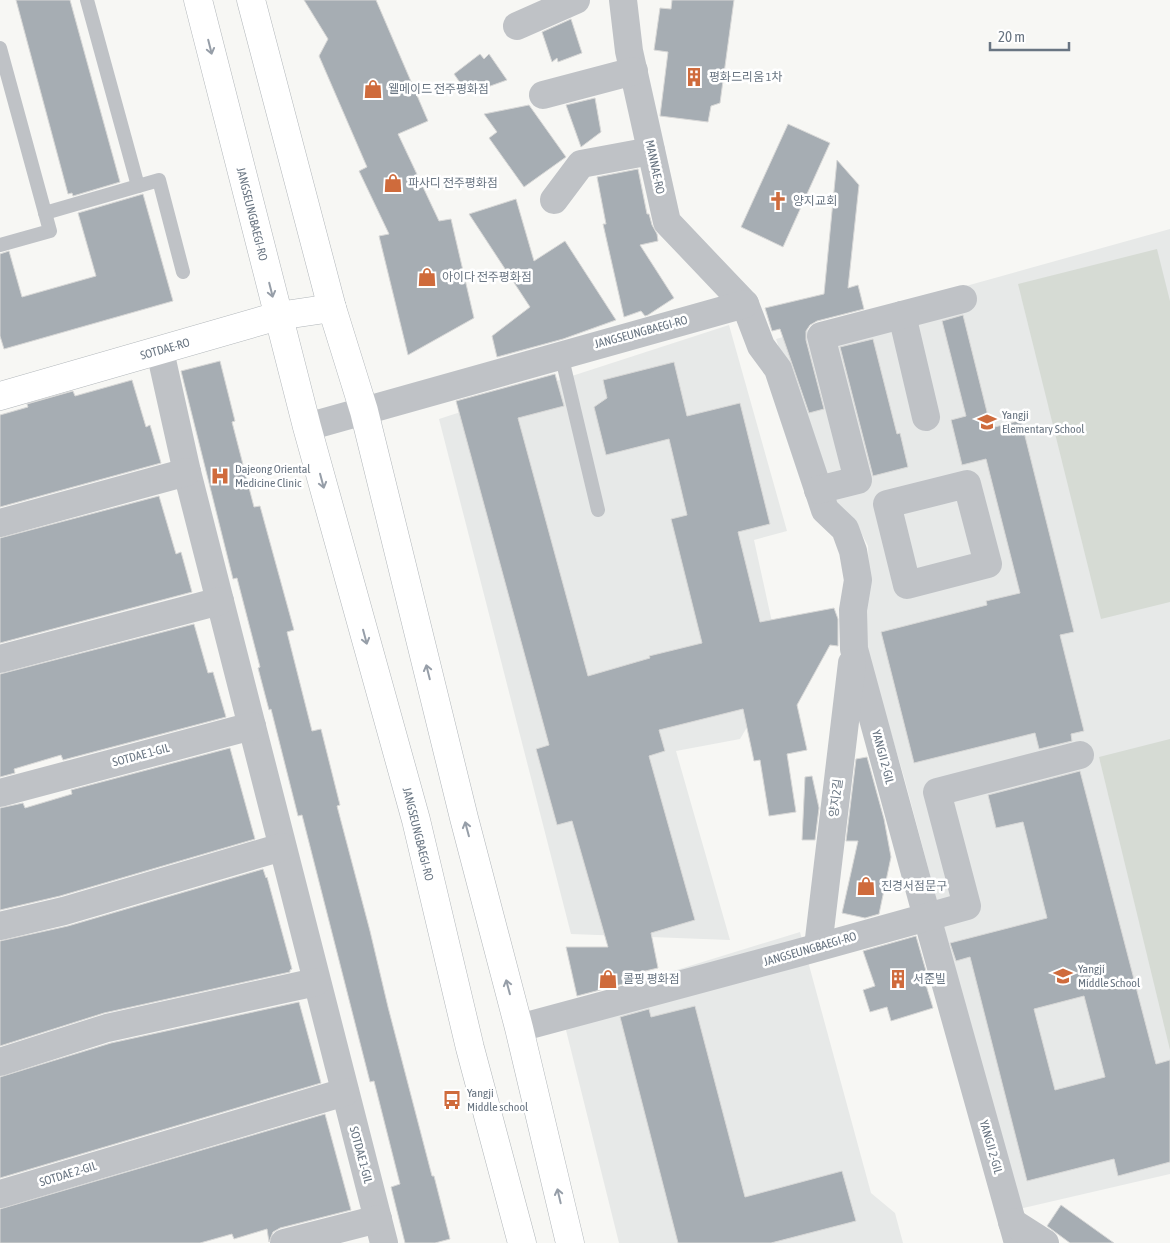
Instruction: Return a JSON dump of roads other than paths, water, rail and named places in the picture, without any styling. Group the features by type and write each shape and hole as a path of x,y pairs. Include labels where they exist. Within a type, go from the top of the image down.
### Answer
{"street":[{"name":"JANGSEUNGBAEGI-RO","path":"198,0 307,427 416,820 470,1048 522,1243"},
{"path":"251,0 332,308 364,411 464,818 519,1028 570,1243"},
{"path":"517,26 576,0"},
{"name":"MANNAE-RO","path":"623,0 629,51 667,222 744,304"},
{"path":"543,95 634,72"},
{"path":"554,200 581,164 651,151"},
{"path":"818,490 858,480 821,336 963,299"},
{"name":"JANGSEUNGBAEGI-RO","path":"307,427 744,304"},
{"name":"YANGJI 2-GIL","path":"744,304 761,346 778,369 825,510 845,529 853,550 858,580 853,610 854,649 1015,1233 1046,1243"},
{"name":"SOTDAE-RO","path":"0,396 278,316 332,308"},
{"path":"902,315 926,416"},
{"name":"SOTDAE 1-GIL","path":"160,351 187,472 381,1231 284,1243"},
{"path":"0,523 187,472"},
{"path":"853,550 895,539"},
{"path":"0,659 220,601"},
{"name":"양지2길","path":"818,947 854,649"},
{"name":"SOTDAE 1-GIL","path":"0,793 252,726"},
{"name":"JANGSEUNGBAEGI-RO","path":"519,1028 967,906 937,792 1080,755"},
{"path":"0,926 64,911 282,847"},
{"path":"0,1062 107,1028 316,982"},
{"name":"SOTDAE 2-GIL","path":"0,1194 345,1092"}],"lane":[{"path":"87,0 138,186"},
{"path":"0,48 50,231 0,245"},
{"path":"45,213 159,180 183,272"},
{"path":"561,354 598,510"}],"place":[{"name":"평화드리움 1차","path":"694,77"},
{"name":"웰메이드 전주평화점","path":"373,89"},
{"name":"파사디 전주평화점","path":"393,183"},
{"name":"양지교회","path":"778,201"},
{"name":"아이다 전주평화점","path":"427,277"},
{"name":"Yangji Elementary School","path":"987,422"},
{"name":"Dajeong Oriental Medicine Clinic","path":"220,476"},
{"name":"진경서점문구","path":"866,886"},
{"name":"Yangji Middle School","path":"1063,976"},
{"name":"콜핑 평화점","path":"608,979"},
{"name":"서준빌","path":"898,979"},
{"name":"Yangji Middle school","path":"452,1100"}]}
